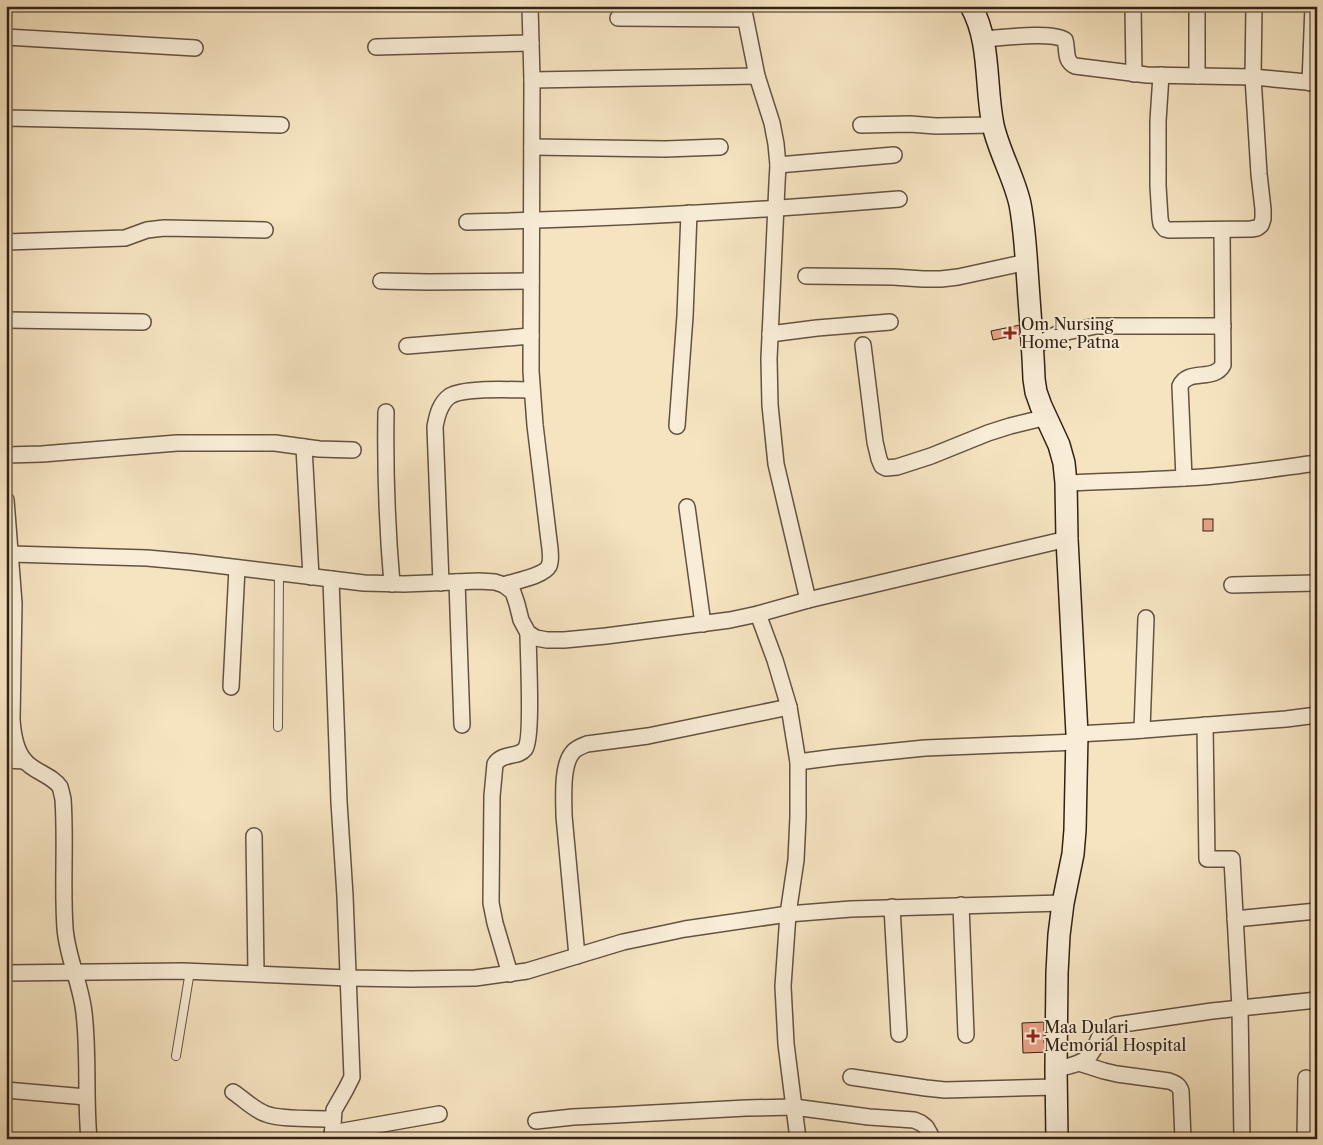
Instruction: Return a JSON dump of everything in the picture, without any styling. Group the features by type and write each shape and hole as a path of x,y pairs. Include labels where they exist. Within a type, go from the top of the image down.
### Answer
{"street":[{"path":"504,585 542,573 549,566 550,558 531,371 532,80 530,6"},
{"path":"971,6 983,39 993,125 1020,204 1027,262 1036,392 1059,445 1064,463 1066,483 1077,738 1073,854 1063,903 1057,973 1056,1078 1058,1139"},
{"path":"1133,6 1134,74"},
{"path":"1197,6 1197,76"},
{"path":"1161,75 1158,121 1158,208 1165,229 1222,230 1257,228 1261,225 1263,219 1263,209 1253,77 1254,6"},
{"path":"983,39 1033,36 1061,37 1065,40 1068,59 1071,64 1134,74 1253,77 1314,83 1313,6"},
{"path":"618,18 744,13 757,76 772,123 776,144 778,165 769,359 770,405 776,464 808,600"},
{"path":"6,37 195,48"},
{"path":"376,47 531,44"},
{"path":"532,80 757,76"},
{"path":"6,118 146,120 281,125"},
{"path":"861,125 993,125"},
{"path":"532,147 640,149 720,147"},
{"path":"778,165 894,155"},
{"path":"467,222 532,221 775,209 899,199"},
{"path":"677,426 689,213"},
{"path":"6,242 125,238 147,230 164,228 265,230"},
{"path":"1184,478 1180,386 1182,381 1187,378 1216,372 1223,365 1222,230"},
{"path":"806,276 941,279 1027,262"},
{"path":"381,281 531,281"},
{"path":"6,320 143,322"},
{"path":"770,334 890,322"},
{"path":"1032,347 1057,334 1096,326 1223,326"},
{"path":"407,346 531,336"},
{"path":"863,345 875,442 879,459 882,466 886,468 897,467 932,456 1010,426 1047,417"},
{"path":"442,583 435,427 441,406 450,396 461,392 478,390 532,390"},
{"path":"386,412 385,478 392,584"},
{"path":"6,455 42,454 177,443 275,443 330,450 353,450"},
{"path":"304,447 311,577"},
{"path":"1066,483 1184,478 1317,463"},
{"path":"6,500 11,554 10,621 13,734 18,750 25,762 59,786 64,798 65,922 68,950 81,991 84,1013 89,1139"},
{"path":"687,507 703,624"},
{"path":"528,633 536,638 564,640 730,620 1067,539"},
{"path":"11,554 147,558 364,583 495,582 504,585 513,592 521,620 528,633 529,714 527,745 524,751 502,757 495,764 492,796 491,903 510,974"},
{"path":"231,687 237,568"},
{"path":"331,579 338,802 345,896 352,1077 334,1110 332,1130"},
{"path":"458,582 462,725"},
{"path":"1232,585 1317,583"},
{"path":"758,614 775,660 789,707 798,762 796,860 788,914 784,961 786,1044 798,1139"},
{"path":"1142,730 1146,618"},
{"path":"578,956 564,816 566,768 572,753 586,744 648,736 789,707"},
{"path":"798,762 925,748 1077,738 1142,730 1317,715"},
{"path":"1205,725 1207,859 1232,859 1240,1008 1242,1139"},
{"path":"6,760 25,762"},
{"path":"254,836 256,974"},
{"path":"6,973 190,971 348,978 475,978 510,974 544,966 623,942 685,929 788,914 892,907 1063,903"},
{"path":"961,905 966,1035"},
{"path":"892,907 899,1034"},
{"path":"1235,919 1317,911"},
{"path":"851,1077 945,1090 1056,1078 1090,1055 1101,1034 1116,1025 1240,1008 1317,1000"},
{"path":"1079,1062 1104,1071 1169,1081 1180,1086 1182,1139"},
{"path":"1305,1139 1306,1078"},
{"path":"6,1090 86,1098"},
{"path":"233,1092 266,1114 286,1117 332,1130 378,1126 439,1114"},
{"path":"536,1121 573,1117 794,1107 869,1117 914,1120 926,1127 931,1139"}],"lane":[{"path":"278,727 280,573"},
{"path":"176,1056 190,971"}],"building":[{"path":"1020,325 1022,334 993,340 991,331"},
{"path":"1203,519 1213,519 1213,531 1203,531"},
{"path":"1044,1022 1044,1043 1048,1043 1048,1052 1023,1053 1022,1023"}],"place":[{"name":"Om Nursing Home, Patna","path":"1010,333"},
{"name":"Maa Dulari Memorial Hospital","path":"1033,1036"}]}
